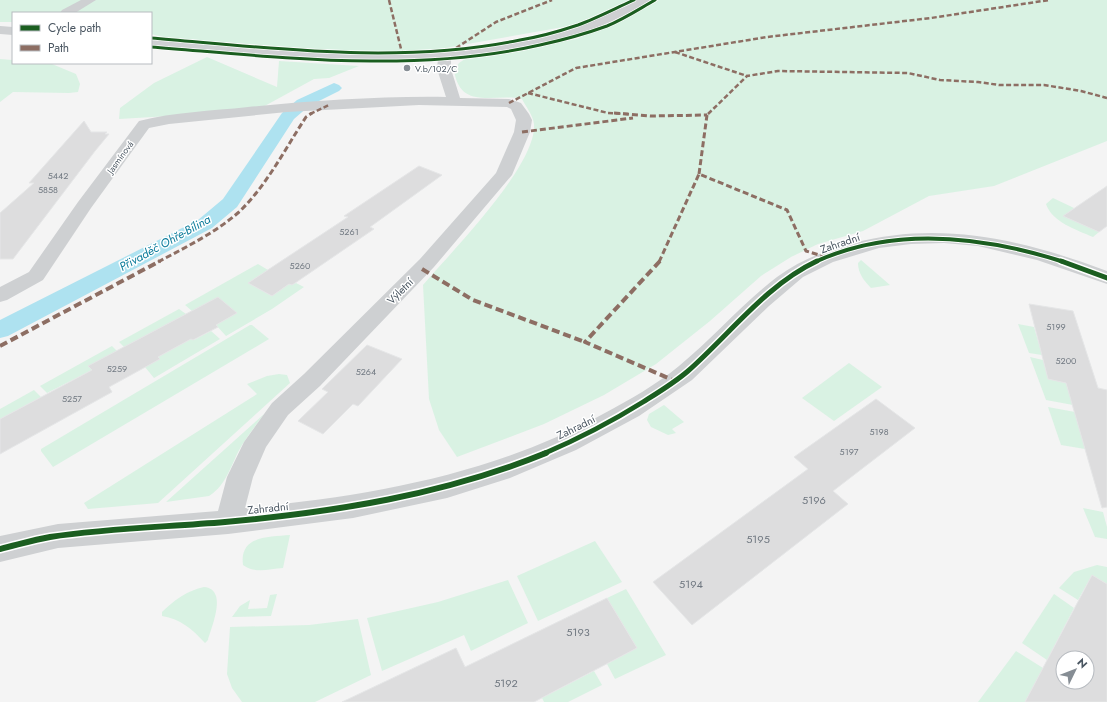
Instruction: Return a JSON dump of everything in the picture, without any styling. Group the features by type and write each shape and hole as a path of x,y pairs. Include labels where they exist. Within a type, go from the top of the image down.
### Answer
{"street":[{"path":"68,12 90,0"},
{"path":"152,42 355,57 417,57 445,55 506,47 559,36 610,18 644,0"},
{"path":"0,30 12,32"},
{"path":"445,55 444,69 454,101"},
{"name":"Výletní","path":"228,522 240,476 256,442 280,409 312,380 427,263 504,175 522,132 524,120 522,114 516,106 502,102 419,101 318,106"},
{"name":"Jasmínová","path":"0,295 36,276 144,124 169,119 318,106"},
{"name":"Zahradní","path":"0,550 55,536 297,515 394,500 479,478 535,458 619,417 681,378 770,293 798,271 826,257 862,245 890,239 920,237 952,238 984,242 1034,253 1083,268 1107,278"}],"green space":[{"path":"0,0 630,0 600,15 575,25 428,51 343,51 167,38 152,34 152,12 12,12 12,22 0,22"},
{"path":"659,0 1107,0 1107,141 994,186 929,196 863,231 818,244 791,257 761,276 710,321 656,364 604,395 544,424 457,457 439,430 429,399 423,285 471,231 507,185 522,162 531,142 534,124 531,114 522,99 480,98 471,96 463,91 457,83 454,70 459,63 465,59 577,39"},
{"path":"207,57 277,87 279,61 359,66 329,78 314,79 261,108 204,114 119,119 120,108 154,83"},
{"path":"0,59 12,60 12,64 52,64 76,74 80,84 78,92 13,92 0,102"},
{"path":"1053,198 1074,208 1064,216 1099,232 1093,237 1059,221 1049,210 1046,204"},
{"path":"861,260 890,285 871,288 860,273 858,263"},
{"path":"258,264 268,270 248,283 272,296 289,284 292,285 296,283 304,287 272,309 226,336 216,325 237,313 192,311 185,305"},
{"path":"179,309 186,314 124,347 119,342"},
{"path":"1018,324 1034,327 1042,355 1029,353"},
{"path":"250,325 269,339 53,467 41,451 41,449"},
{"path":"211,331 220,339 154,378 145,367 160,359 158,357 191,339 194,340"},
{"path":"112,346 117,351 92,370 47,393 40,386"},
{"path":"1030,357 1043,360 1048,379 1066,383 1073,405 1046,400"},
{"path":"849,363 882,387 834,421 802,398"},
{"path":"279,374 287,375 290,383 158,503 88,509 84,503 257,394 247,384 267,376"},
{"path":"34,390 41,397 0,419 0,409"},
{"path":"664,405 684,422 672,429 676,433 668,435 651,427 647,420 649,414"},
{"path":"1048,407 1075,412 1085,449 1061,445"},
{"path":"264,414 242,445 221,486 209,496 166,502"},
{"path":"1083,508 1103,512 1107,527 1107,539 1095,537"},
{"path":"290,535 283,568 257,570 243,565 243,555 246,548 251,543 265,537"},
{"path":"595,541 622,582 538,621 517,576"},
{"path":"1097,565 1107,567 1107,584 1092,575 1078,600 1059,588 1074,572"},
{"path":"508,580 528,623 471,651 464,635 382,671 367,618 438,602"},
{"path":"204,587 211,589 215,594 217,601 215,618 208,640 205,643 186,625 169,617 162,616 162,612 176,600 187,593"},
{"path":"626,589 666,655 615,679 607,664 637,648 607,598"},
{"path":"277,594 271,616 232,617 240,606 250,600 248,609 267,608 270,595"},
{"path":"1054,594 1074,608 1047,660 1022,643"},
{"path":"358,619 371,675 315,702 242,702 232,688 227,674 230,627 309,625"},
{"path":"1016,651 1043,668 1025,702 978,702"},
{"path":"594,671 602,685 568,702 544,702 542,698"}],"building":[{"path":"84,121 91,132 107,132 105,134 109,134 13,259 0,259 0,213 34,183 29,183"},
{"path":"419,166 442,175 370,227 374,229 298,281 292,285 289,284 272,296 248,283 348,217 344,216"},
{"path":"1107,186 1107,226 1099,232 1063,216"},
{"path":"218,297 237,313 216,325 218,327 193,340 191,339 158,357 160,359 109,387 112,392 0,454 0,419 92,370 88,366"},
{"path":"1029,304 1073,311 1098,388 1107,390 1107,507 1102,508 1066,383 1048,379"},
{"path":"367,345 402,359 358,406 353,404 323,434 298,421 328,392 322,389"},
{"path":"876,399 915,428 833,491 848,504 692,625 653,582 808,469 794,457"},
{"path":"1092,575 1107,584 1107,702 1025,702"},
{"path":"607,598 637,648 534,702 342,702 456,648 465,667"}],"waterway":[{"name":"Přivaděč Ohře-Bílina","path":"0,330 205,224 230,203 288,116 303,103 334,88"}],"marked path":[{"path":"389,0 402,53"},
{"path":"456,48 496,22 552,0"},
{"path":"509,103 576,68 767,37 931,18 1049,0"},
{"path":"675,52 747,76"},
{"path":"699,174 707,115 747,76 778,71 908,73 940,80 978,82 999,85 1044,85 1081,91 1107,98"},
{"path":"528,93 608,113 651,116 707,115"},
{"path":"0,346 192,244 227,221 248,202 264,183 306,117 329,105"},
{"path":"522,132 633,118"},
{"path":"675,381 585,342 660,261 699,174 787,210 806,251 826,257"},
{"path":"422,269 473,300 585,342"}],"cycle path":[{"path":"152,38 272,48 335,51 397,52 459,49 520,40 579,24 634,0"},
{"path":"152,47 357,62 408,62 460,59 511,52 582,34 615,22 655,0"},
{"path":"0,549 58,536 257,519 385,501 447,487 501,470 546,453 589,433 674,383 761,301 802,269 832,255 878,242 911,238 944,238 978,241 1011,247 1044,256 1107,278"}],"place":[{"name":"V.b/102/C","path":"407,68"}]}
